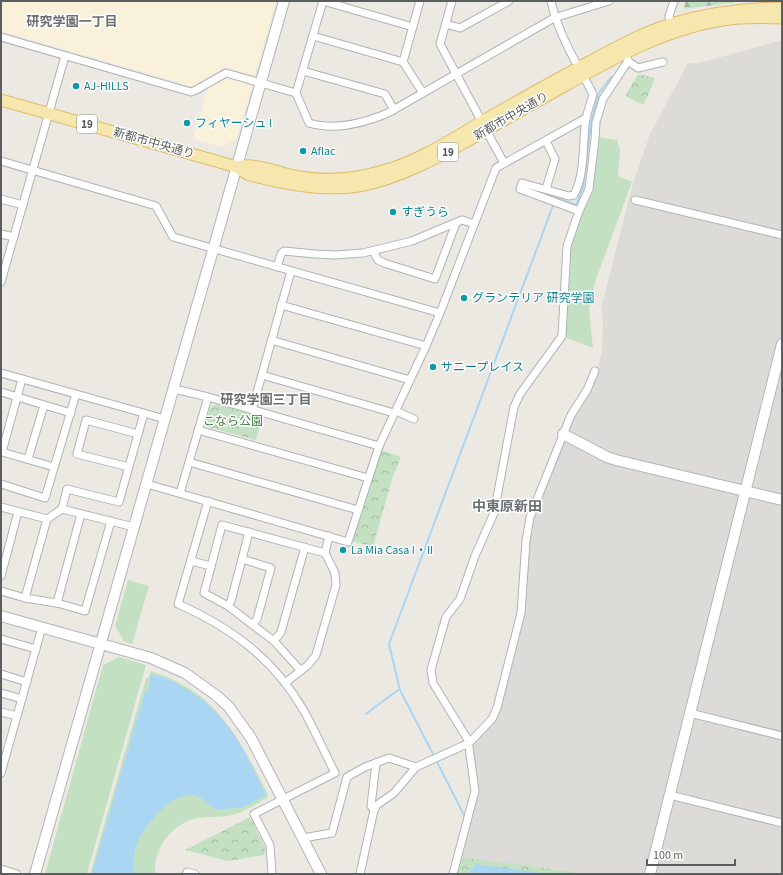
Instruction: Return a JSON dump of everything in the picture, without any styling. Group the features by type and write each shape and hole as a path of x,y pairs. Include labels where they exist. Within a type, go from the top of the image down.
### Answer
{"main road":[{"name":"新都市中央通り","path":"1,100 237,167 252,165 292,176 316,179 342,179 384,171 406,163 484,126 581,71 626,42 670,24 717,13 782,8"},
{"name":"新都市中央通り","path":"581,71 626,57 661,37 693,27 716,21 744,18 782,18"}],"street":[{"path":"35,874 284,1"},
{"path":"413,27 323,1 296,93 309,122 313,124 338,125 352,124 374,119 394,110 554,18 609,1"},
{"path":"403,62 420,1"},
{"path":"452,1 440,44 457,73 504,163"},
{"path":"446,24 460,28 509,1"},
{"path":"551,1 554,18 593,94 586,118 584,149 579,185 574,195 568,196 522,183 520,189 579,211"},
{"path":"670,24 669,16 674,1"},
{"path":"313,36 403,62 423,93"},
{"path":"1,37 191,92 226,73 296,93"},
{"path":"1,282 3,269 14,237 65,56"},
{"path":"453,874 475,791 468,740 433,683 431,670 446,616 460,600 475,556 494,513 514,407 520,394 562,336 567,246 579,211 589,190 596,122 603,99 626,57 638,68 663,62"},
{"path":"303,71 385,94 394,110"},
{"path":"147,484 348,542 379,446 440,313 496,168 586,118"},
{"path":"546,141 555,159 546,189"},
{"path":"1,161 156,206 173,237 440,313"},
{"path":"1,199 23,205"},
{"path":"635,200 782,235"},
{"path":"277,267 280,254 284,251 336,255 363,253 412,241 462,220 474,224"},
{"path":"373,251 378,260 384,263 435,279 456,223"},
{"path":"1,234 14,237"},
{"path":"252,410 290,271"},
{"path":"281,305 426,346"},
{"path":"271,340 410,380"},
{"path":"650,874 782,344"},
{"path":"360,874 374,810 381,802 394,793 416,767 469,743 492,719 497,708 521,613 526,541 530,517 571,415 587,390 595,371"},
{"path":"1,373 165,420"},
{"path":"262,375 413,416"},
{"path":"22,379 1,452 54,467"},
{"path":"174,388 379,446"},
{"path":"1,392 71,413"},
{"path":"1,484 45,498 76,394"},
{"path":"180,493 208,397"},
{"path":"28,459 44,405"},
{"path":"25,598 47,520 62,509 67,489 119,502 144,414"},
{"path":"129,467 77,454 86,420 138,434"},
{"path":"198,430 368,478"},
{"path":"563,434 616,460 782,500"},
{"path":"189,462 358,510"},
{"path":"208,501 178,604 215,622 258,653 285,683 304,710 335,773 254,814 270,845 272,874"},
{"path":"1,507 47,520"},
{"path":"62,509 134,527"},
{"path":"1,576 18,512"},
{"path":"57,603 81,514"},
{"path":"1,592 25,598 57,603 85,611 111,522"},
{"path":"302,671 274,641 253,624 228,606 204,593 222,525 325,553"},
{"path":"228,606 231,601 250,532"},
{"path":"285,683 302,671 316,655 336,585 335,573 325,553 329,536"},
{"path":"274,641 281,632 305,547"},
{"path":"242,559 271,568 257,619 253,624"},
{"path":"191,561 211,566"},
{"path":"1,616 102,643 151,658 167,664 195,679 217,696 233,712 251,738 321,874"},
{"path":"1,773 5,746 17,716 42,627"},
{"path":"1,639 36,649"},
{"path":"1,674 27,682"},
{"path":"1,693 22,698"},
{"path":"1,712 17,716"},
{"path":"690,713 782,736"},
{"path":"303,838 332,833 346,777 389,758 416,767"},
{"path":"374,810 371,806 376,763"},
{"path":"670,795 782,823"},
{"path":"1,870 17,874"},
{"path":"186,874 187,872 195,874"}],"shaded area":[{"path":"1,1 276,1 255,74 253,75 225,67 194,86 191,86 1,31"},
{"path":"782,40 782,874 586,874 459,857 478,794 473,744 495,720 522,620 532,521 574,418 593,388 602,351 603,319 601,308 633,183 650,134 688,63 699,63"},
{"path":"226,76 250,82 252,87 236,140 221,147 193,139 208,88"}],"green space":[{"path":"685,1 745,1 684,9"},
{"path":"638,74 655,78 644,105 625,96"},
{"path":"597,137 617,140 620,150 618,176 632,182 595,282 589,309 593,348 564,337 570,247 591,190"},
{"name":"こなら公園","path":"216,404 262,416 256,440 207,427 205,425 210,408"},
{"path":"381,450 401,457 392,479 373,547 352,541"},
{"path":"128,580 149,586 132,644 124,641 115,626"},
{"path":"119,657 146,665 87,874 45,874 103,665"},
{"path":"151,671 174,680 193,691 209,704 223,719 246,753 268,794 267,798 236,814 198,818 180,825 172,831 161,846 155,864 155,874 90,874 146,678 148,678"},
{"path":"250,817 265,847 265,855 228,861 185,850"},
{"path":"459,857 554,869 586,874 455,874"}],"water":[{"path":"151,674 192,692 214,711 241,746 265,793 264,796 242,808 216,810 196,796 190,795 180,797 161,810 144,831 134,855 135,874 92,873 145,692 148,691"},
{"path":"475,864 542,873 470,874"}],"waterway":[{"path":"555,199 557,198 576,205 583,188 591,123 599,93 611,77"},
{"path":"433,754 400,690 389,644 554,203"},
{"path":"366,714 398,690"},
{"path":"436,760 465,817"}],"place":[{"name":"AJ-HILLS","path":"76,86"},
{"name":"フィヤーシュ I","path":"187,123"},
{"name":"Aflac","path":"303,151"},
{"name":"すぎうら","path":"393,212"},
{"name":"グランテリア 研究学園","path":"464,298"},
{"name":"サニープレイス","path":"433,367"},
{"name":"La Mia Casa I・II","path":"343,550"}],"district":[{"name":"研究学園一丁目","path":"72,21"},
{"name":"研究学園三丁目","path":"266,399"},
{"name":"中東原新田","path":"507,506"}]}
